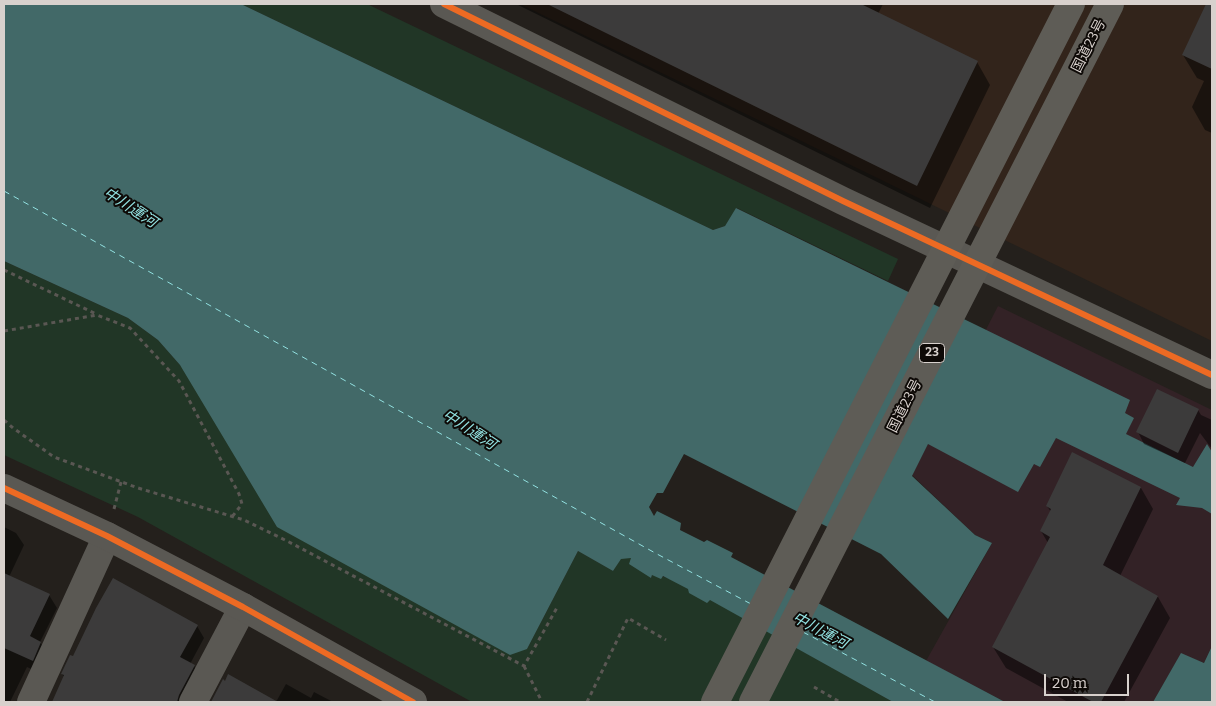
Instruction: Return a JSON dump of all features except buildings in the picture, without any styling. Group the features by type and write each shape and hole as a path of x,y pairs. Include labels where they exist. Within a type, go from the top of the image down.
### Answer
{"highway":[{"name":"23","path":"714,702 1071,4"},
{"name":"国道23号","path":"753,702 1110,4"}],"street":[{"path":"444,4 844,201 1212,375"},
{"path":"4,488 107,536 243,607 396,698"},
{"path":"31,702 107,536"},
{"path":"193,702 243,607"}],"path":[{"path":"4,270 97,315 130,328 179,381 239,494 242,504 232,517"},
{"path":"4,331 97,315"},
{"path":"4,420 12,428 54,456 138,488 244,520 289,542 524,666 542,702"},
{"path":"524,666 558,606"},
{"path":"586,702 628,618 666,640"},
{"path":"814,687 840,702"}],"shaded area":[{"path":"520,4 1212,4 1212,341"},
{"path":"998,306 1212,410 1212,646 1204,663 1181,654 1153,702 1005,702 926,661 992,543 975,535 912,475"}],"green space":[{"path":"241,4 367,4 898,259 888,281 737,208 725,226 713,230"},
{"path":"4,261 128,318 158,340 180,365 527,649 578,551 613,571 621,558 631,558 651,578 652,575 660,576 681,584 707,602 710,599 893,702 472,702 138,517 4,455"}],"water":[{"name":"中川運河","path":"4,4 241,4 713,230 725,226 736,208 1130,400 1125,413 1134,418 1126,434 1193,467 1207,444 1212,452 1212,514 1202,508 1176,505 1180,498 1056,438 1040,467 1034,464 1018,492 928,444 912,476 975,535 992,543 948,619 881,554 684,454 663,493 657,493 649,507 654,516 657,511 681,523 680,530 704,542 707,540 733,553 731,557 1005,702 893,702 710,600 707,603 689,593 688,589 663,576 661,579 652,575 651,578 629,564 631,558 621,559 613,571 578,551 527,649 510,655 277,527 180,365 158,340 128,318 4,261"},
{"path":"1212,646 1212,702 1153,702 1181,653 1204,663"}],"ferry route":[{"path":"4,191 657,554 751,604"},
{"path":"803,632 935,702"}],"cycle path":[{"path":"444,4 843,201 1212,375"},
{"path":"4,488 107,536 243,607 413,702"}]}
